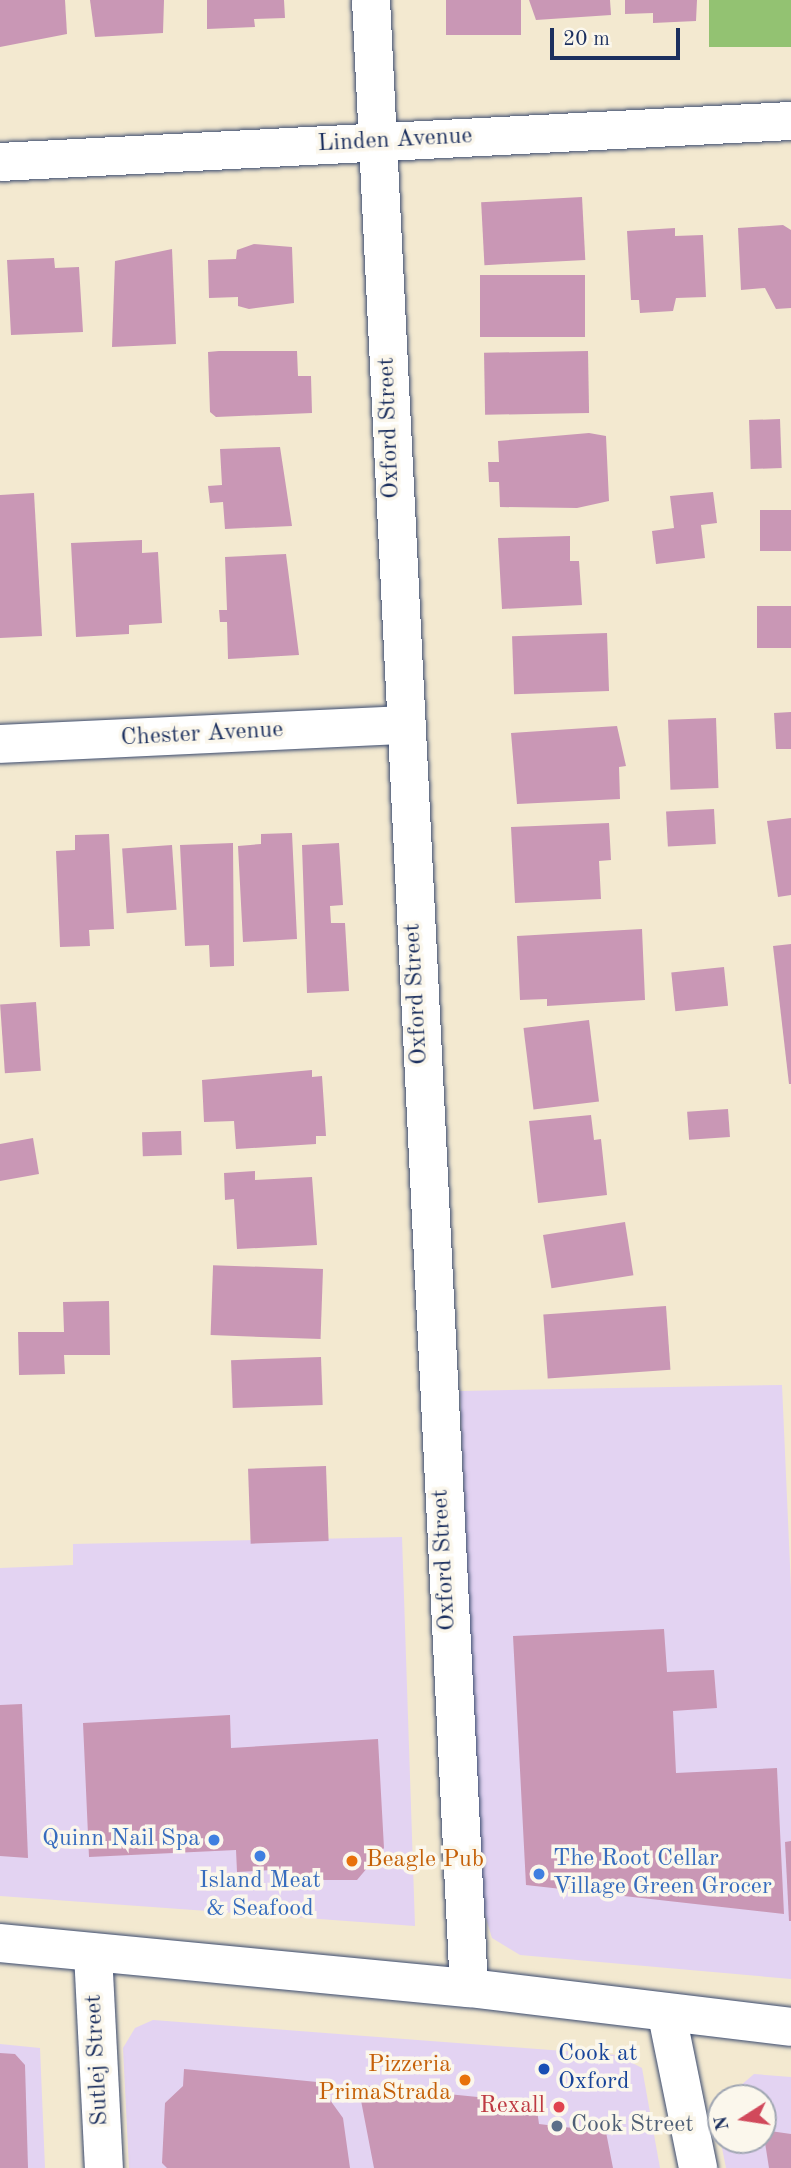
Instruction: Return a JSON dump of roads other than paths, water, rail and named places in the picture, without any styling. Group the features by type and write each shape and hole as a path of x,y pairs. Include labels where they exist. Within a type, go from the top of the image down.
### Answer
{"street":[{"name":"Oxford Street","path":"371,0 403,725 468,1988"},
{"name":"Linden Avenue","path":"0,162 791,121"},
{"name":"Chester Avenue","path":"0,744 403,725"},
{"path":"0,1943 468,1988 667,2015 791,2027"},
{"name":"Sutlej Street","path":"93,1953 104,2168"},
{"path":"667,2015 698,2168"}],"place":[{"name":"Quinn Nail Spa","path":"214,1840"},
{"name":"Island Meat & Seafood","path":"260,1856"},
{"name":"Beagle Pub","path":"352,1861"},
{"name":"The Root Cellar Village Green Grocer","path":"539,1874"},
{"name":"Cook at Oxford","path":"544,2069"},
{"name":"Pizzeria PrimaStrada","path":"465,2080"},
{"name":"Rexall","path":"559,2107"},
{"name":"Cook Street","path":"557,2126"}]}
